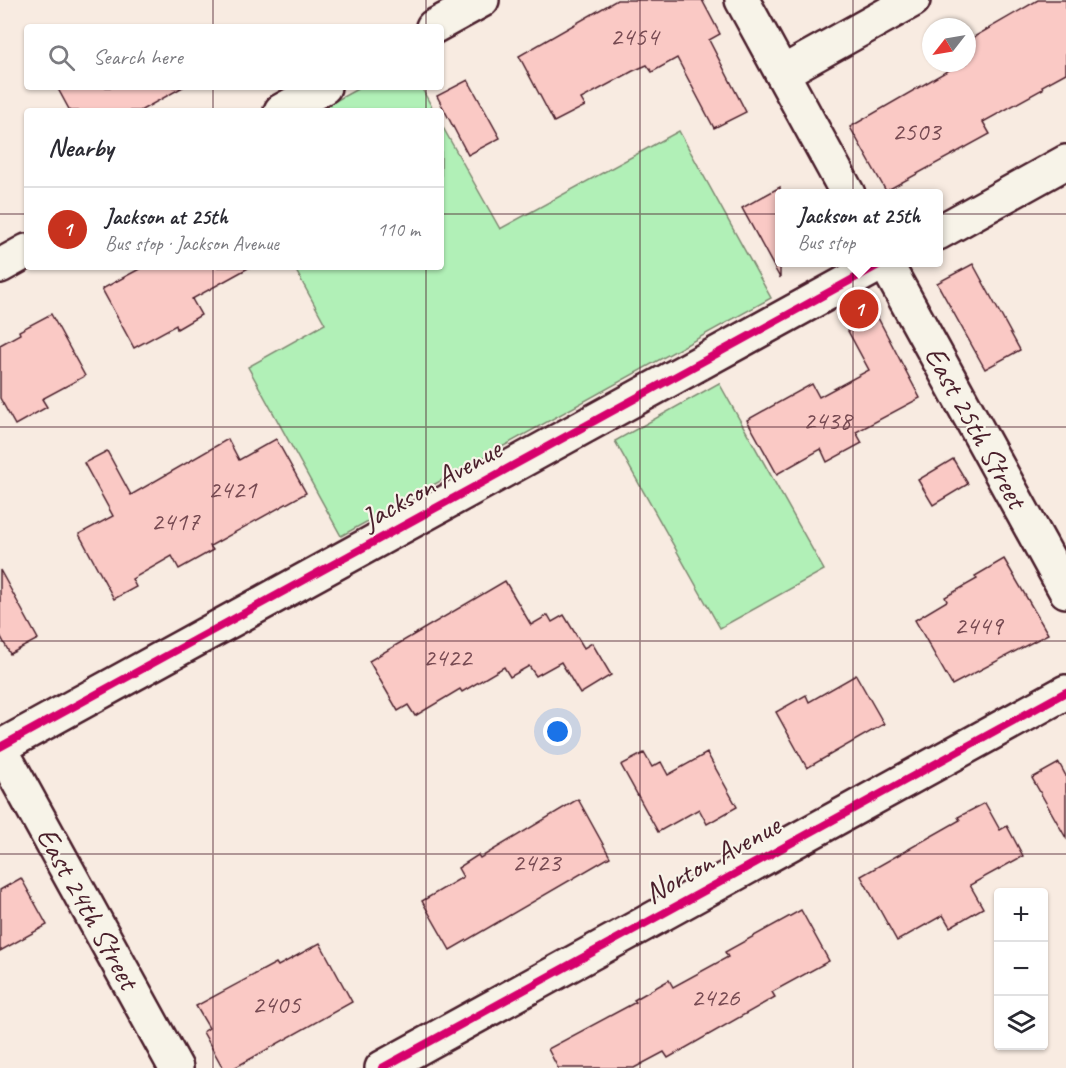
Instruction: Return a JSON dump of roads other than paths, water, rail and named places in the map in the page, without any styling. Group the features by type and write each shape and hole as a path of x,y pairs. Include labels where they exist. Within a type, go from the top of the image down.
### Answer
{"street":[{"path":"438,24 482,0"},
{"path":"742,0 845,189"},
{"path":"782,73 913,0"},
{"path":"286,108 319,90"},
{"path":"943,231 1066,162"},
{"path":"0,266 24,253"},
{"name":"Jackson Avenue","path":"0,748 876,267"},
{"name":"East 25th Street","path":"888,267 1066,591"},
{"name":"Norton Avenue","path":"382,1068 1066,692"},
{"name":"East 24th Street","path":"0,748 176,1068"}],"place":[{"name":"Jackson at 25th","path":"859,309"}]}
